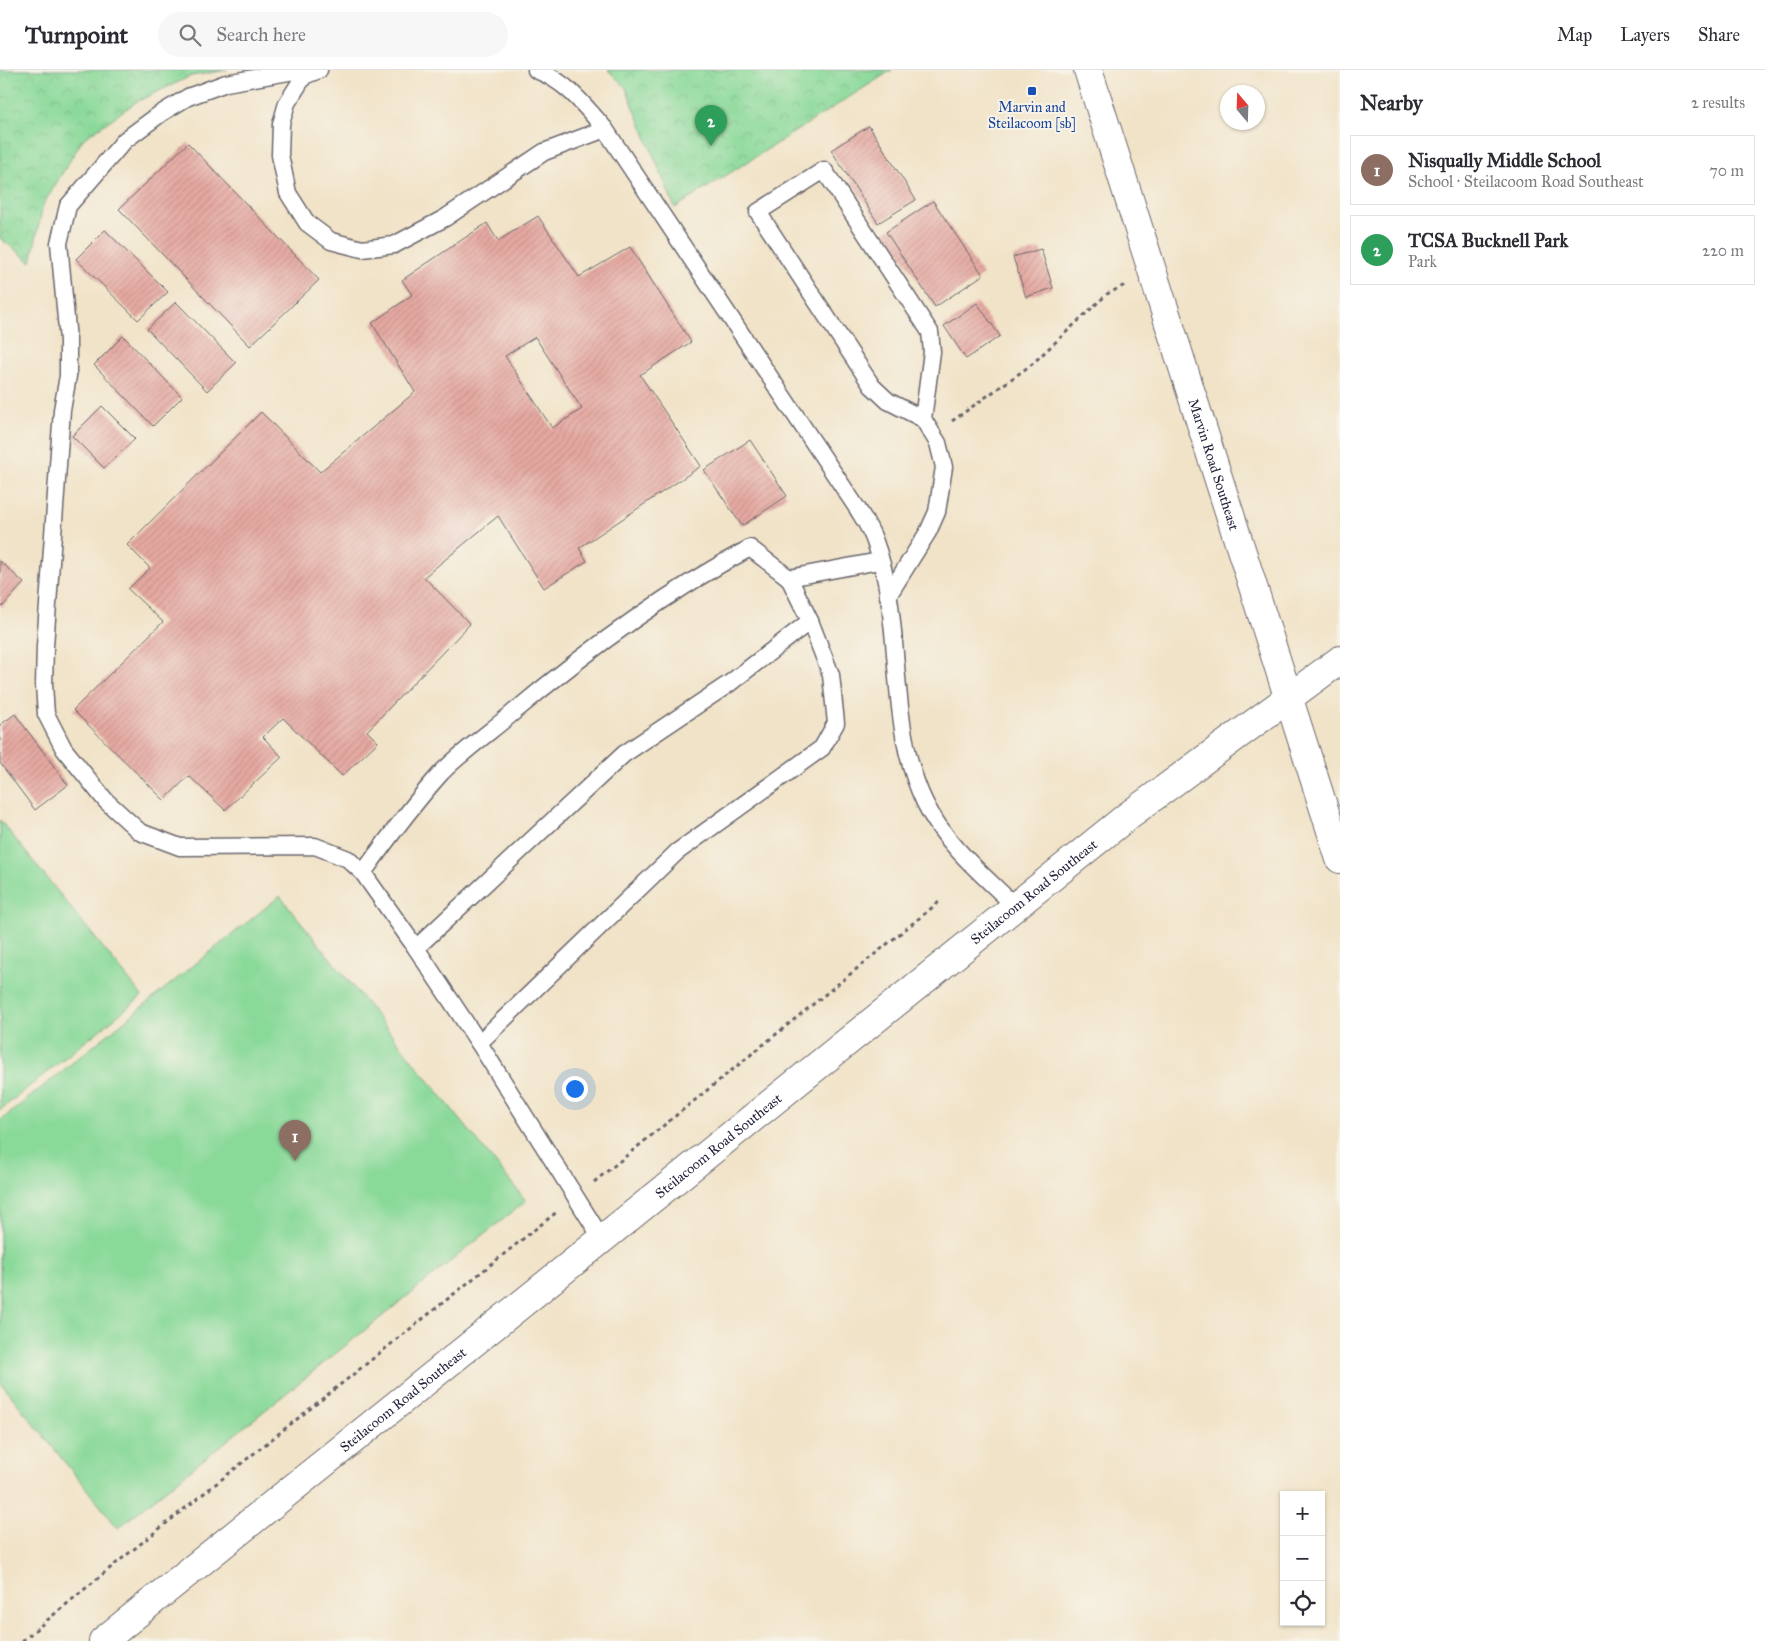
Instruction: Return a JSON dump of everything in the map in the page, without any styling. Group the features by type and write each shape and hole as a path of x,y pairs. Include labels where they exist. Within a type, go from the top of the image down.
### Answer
{"street":[{"name":"Marvin Road Southeast","path":"1088,70 1290,697 1340,859"},
{"name":"Steilacoom Road Southeast","path":"103,1641 1129,815 1340,660"}],"lane":[{"path":"300,70 226,84 188,97 160,114 125,140 68,206 59,242 68,340 68,376 62,410 46,636 46,714 64,749 106,801 140,832 180,847 315,846 348,859 363,873 416,948 602,1239"},
{"path":"319,70 304,76 287,103 280,124 280,155 288,193 307,224 331,241 362,249 394,245 445,218 544,152 605,129"},
{"path":"536,70 551,75 575,94 605,129 858,508 874,538 888,596 911,770 925,804 940,829 1015,906"},
{"path":"888,596 928,532 937,512 944,467 938,443 923,419 888,401 872,386 758,212 824,170 930,332 932,352 923,419"},
{"path":"363,873 402,818 444,771 569,666 663,600 707,571 750,548 789,578 810,621 831,675 836,723 822,748 677,852 478,1043"},
{"path":"789,578 879,560"},
{"path":"416,948 624,754 730,683 810,621"}],"path":[{"path":"933,434 1031,365 1107,294 1153,271"},
{"path":"22,1641 939,902"}],"green space":[{"path":"0,70 227,70 191,76 136,102 83,139 43,205 31,262 0,238"},
{"path":"608,70 892,70 675,208 626,88"},
{"path":"0,820 142,996 0,1110"},
{"path":"280,896 526,1201 118,1528 0,1382 0,1121"}],"building":[{"path":"869,126 916,200 878,223 831,150"},
{"path":"188,143 319,280 250,346 119,209"},
{"path":"933,201 983,275 935,307 886,232"},
{"path":"538,216 579,277 630,247 691,342 640,375 701,466 579,548 587,561 544,588 498,516 424,577 470,624 367,731 378,742 342,776 283,718 263,737 282,757 225,810 189,776 164,800 73,710 163,622 128,589 150,568 127,545 261,412 320,472 415,392 372,323 412,295 402,280 487,223 498,241","holes":["535,337 582,409 552,428 505,356"]},
{"path":"105,230 168,292 138,320 76,259"},
{"path":"1041,249 1053,288 1026,297 1013,257"},
{"path":"176,302 236,363 207,391 147,329"},
{"path":"977,303 1000,336 966,359 944,326"},
{"path":"123,336 182,397 153,426 94,365"},
{"path":"102,406 135,439 104,468 72,436"},
{"path":"750,440 787,496 742,526 704,470"},
{"path":"0,561 24,583 2,607 0,606"},
{"path":"15,714 68,785 35,810 0,763 0,725"}],"place":[{"name":"Marvin and Steilacoom [sb]","path":"1032,91"},
{"name":"TCSA Bucknell Park","path":"711,146"},
{"name":"Nisqually Middle School","path":"295,1161"}]}
